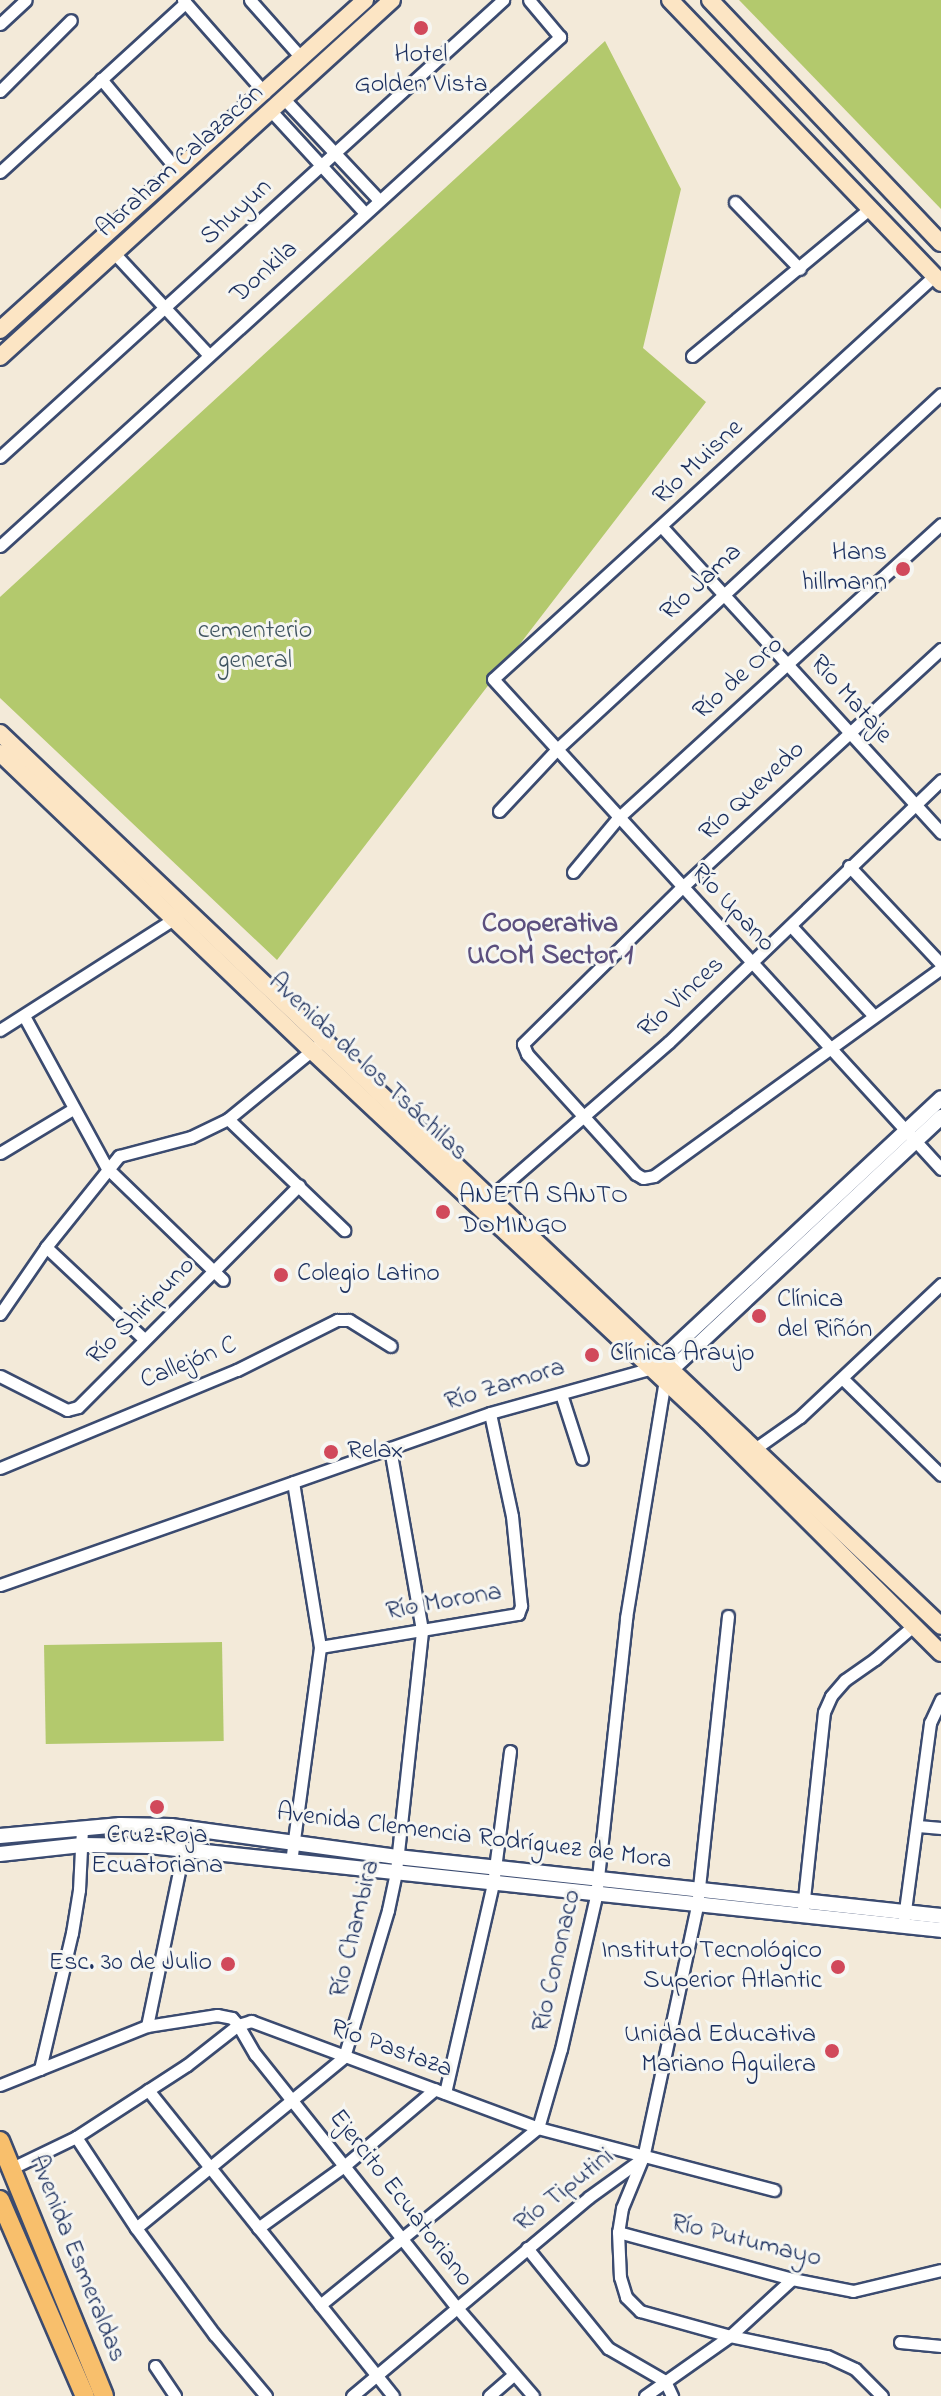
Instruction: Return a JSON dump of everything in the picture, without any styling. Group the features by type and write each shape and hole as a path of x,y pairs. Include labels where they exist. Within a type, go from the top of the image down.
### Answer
{"main road":[{"name":"Abraham Calazacón","path":"0,330 365,0"},
{"name":"Abraham Calazacón","path":"0,357 392,0"},
{"path":"670,0 938,280"},
{"path":"710,0 941,243"},
{"name":"Avenida de los Tsáchilas","path":"0,733 181,914 312,1051 485,1201"},
{"name":"Avenida de los Tsáchilas","path":"0,753 326,1040 485,1201 663,1370 912,1627 941,1653"},
{"name":"Avenida de los Tsáchilas","path":"663,1370 756,1448 941,1626"},
{"name":"Avenida Esmeraldas","path":"0,2141 76,2355 85,2396"},
{"name":"Avenida Esmeraldas","path":"0,2200 76,2355 104,2396"}],"street":[{"path":"0,24 26,0"},
{"path":"250,0 298,54"},
{"name":"Shuyun","path":"0,457 503,0"},
{"name":"Donkila","path":"0,546 560,35 529,0"},
{"path":"0,172 184,1 265,93"},
{"path":"0,91 71,20"},
{"path":"101,79 178,171"},
{"path":"285,100 379,200"},
{"path":"272,112 364,212"},
{"path":"735,202 800,269"},
{"path":"692,356 868,210"},
{"path":"115,254 208,354"},
{"name":"Río Muisne","path":"493,679 938,280"},
{"name":"Río Jama","path":"499,811 556,750 941,394"},
{"name":"Río de Oro","path":"573,872 617,819 941,524"},
{"name":"Río Mataje","path":"662,527 941,833"},
{"name":"Río Quevedo","path":"585,1115 527,1054 523,1044 528,1036 681,888 941,649"},
{"name":"Río Upano","path":"493,679 617,819 941,1169"},
{"name":"Río Vinces","path":"485,1201 669,1042 941,780"},
{"path":"585,1115 643,1178 660,1172 941,966 849,866"},
{"path":"0,1030 181,914"},
{"path":"791,926 874,1016"},
{"path":"24,1016 107,1168 223,1280"},
{"path":"0,1314 46,1247 119,1156 191,1137 228,1119 326,1040"},
{"name":"Río Zamora","path":"0,1585 490,1413 663,1370 909,1136 941,1098"},
{"path":"0,1153 73,1109"},
{"name":"Río Zamora","path":"909,1136 941,1117"},
{"path":"228,1119 344,1230"},
{"name":"Río Shiripuno","path":"0,1376 73,1410 299,1185"},
{"path":"46,1247 144,1339"},
{"path":"756,1448 800,1417 843,1379 941,1284"},
{"name":"Callejón C","path":"0,1468 237,1370 337,1320 349,1320 391,1346"},
{"name":"Río Cononaco","path":"538,2128 561,2049 599,1879 626,1618 663,1370"},
{"path":"843,1379 941,1475"},
{"path":"561,1394 582,1459"},
{"name":"Río Morona","path":"320,1647 518,1614 521,1606 512,1516 490,1413"},
{"name":"Río Chambira","path":"344,2057 388,1910 397,1864 422,1630 390,1448"},
{"path":"291,1862 320,1647 293,1482"},
{"name":"Río Tiputini","path":"352,2396 527,2248 643,2157 700,1888 728,1616"},
{"path":"803,1909 824,1712 831,1696 845,1680 912,1627"},
{"path":"904,1921 930,1723 941,1699"},
{"path":"258,2228 440,2091 493,1884 510,1751"},
{"path":"149,1846 151,1826"},
{"name":"Avenida Clemencia Rodríguez de Mora","path":"0,1836 151,1826 294,1842 493,1884 697,1906 803,1909"},
{"path":"918,1826 941,1828"},
{"path":"40,2069 72,1933 82,1829"},
{"name":"Avenida Clemencia Rodríguez de Mora","path":"0,1854 82,1845 149,1846 291,1862 496,1868 700,1888 803,1909 904,1921 941,1930"},
{"path":"147,2026 183,1852"},
{"name":"Avenida Clemencia Rodríguez de Mora","path":"904,1921 941,1916"},
{"name":"Río Pastaza","path":"0,2085 147,2026 217,2015 232,2018 238,2025 251,2021 538,2128 774,2190"},
{"path":"12,2168 76,2137 238,2025"},
{"name":"Ejercito Ecuatoriano","path":"238,2025 255,2054 344,2166 458,2309 533,2396"},
{"path":"136,2228 210,2164 295,2101 344,2057"},
{"path":"148,2090 393,2396"},
{"path":"320,2305 538,2128"},
{"path":"76,2137 136,2228 214,2334 266,2396"},
{"path":"643,2157 622,2208 618,2232 620,2277 632,2305 650,2315 842,2361 882,2396"},
{"name":"Río Putumayo","path":"618,2232 792,2279 853,2291 941,2270"},
{"path":"527,2248 608,2348 665,2381 672,2396"},
{"path":"645,2396 730,2336 792,2279"},
{"path":"900,2342 941,2346"},
{"path":"155,2366 175,2396"},
{"path":"489,2396 513,2375"}],"green space":[{"path":"739,0 941,0 941,209"},
{"name":"cementerio general","path":"605,41 681,189 643,348 706,402 277,960 0,698 0,597"},
{"path":"222,1642 224,1741 46,1744 44,1645"}],"place":[{"name":"Hotel Golden Vista","path":"421,28"},
{"name":"Hans hillmann","path":"903,569"},
{"name":"ANETA SANTO DOMINGO","path":"443,1212"},
{"name":"Colegio Latino","path":"281,1275"},
{"name":"Clínica del Riñón","path":"759,1316"},
{"name":"Clínica Araujo","path":"592,1355"},
{"name":"Relax","path":"331,1452"},
{"name":"Cruz Roja Ecuatoriana","path":"157,1807"},
{"name":"Esc. 30 de Julio","path":"228,1964"},
{"name":"Instituto Tecnológico Superior Atlantic","path":"838,1967"},
{"name":"Unidad Educativa Mariano Aguilera","path":"832,2051"}],"district":[{"name":"Cooperativa UCOM Sector 1","path":"550,941"}]}
